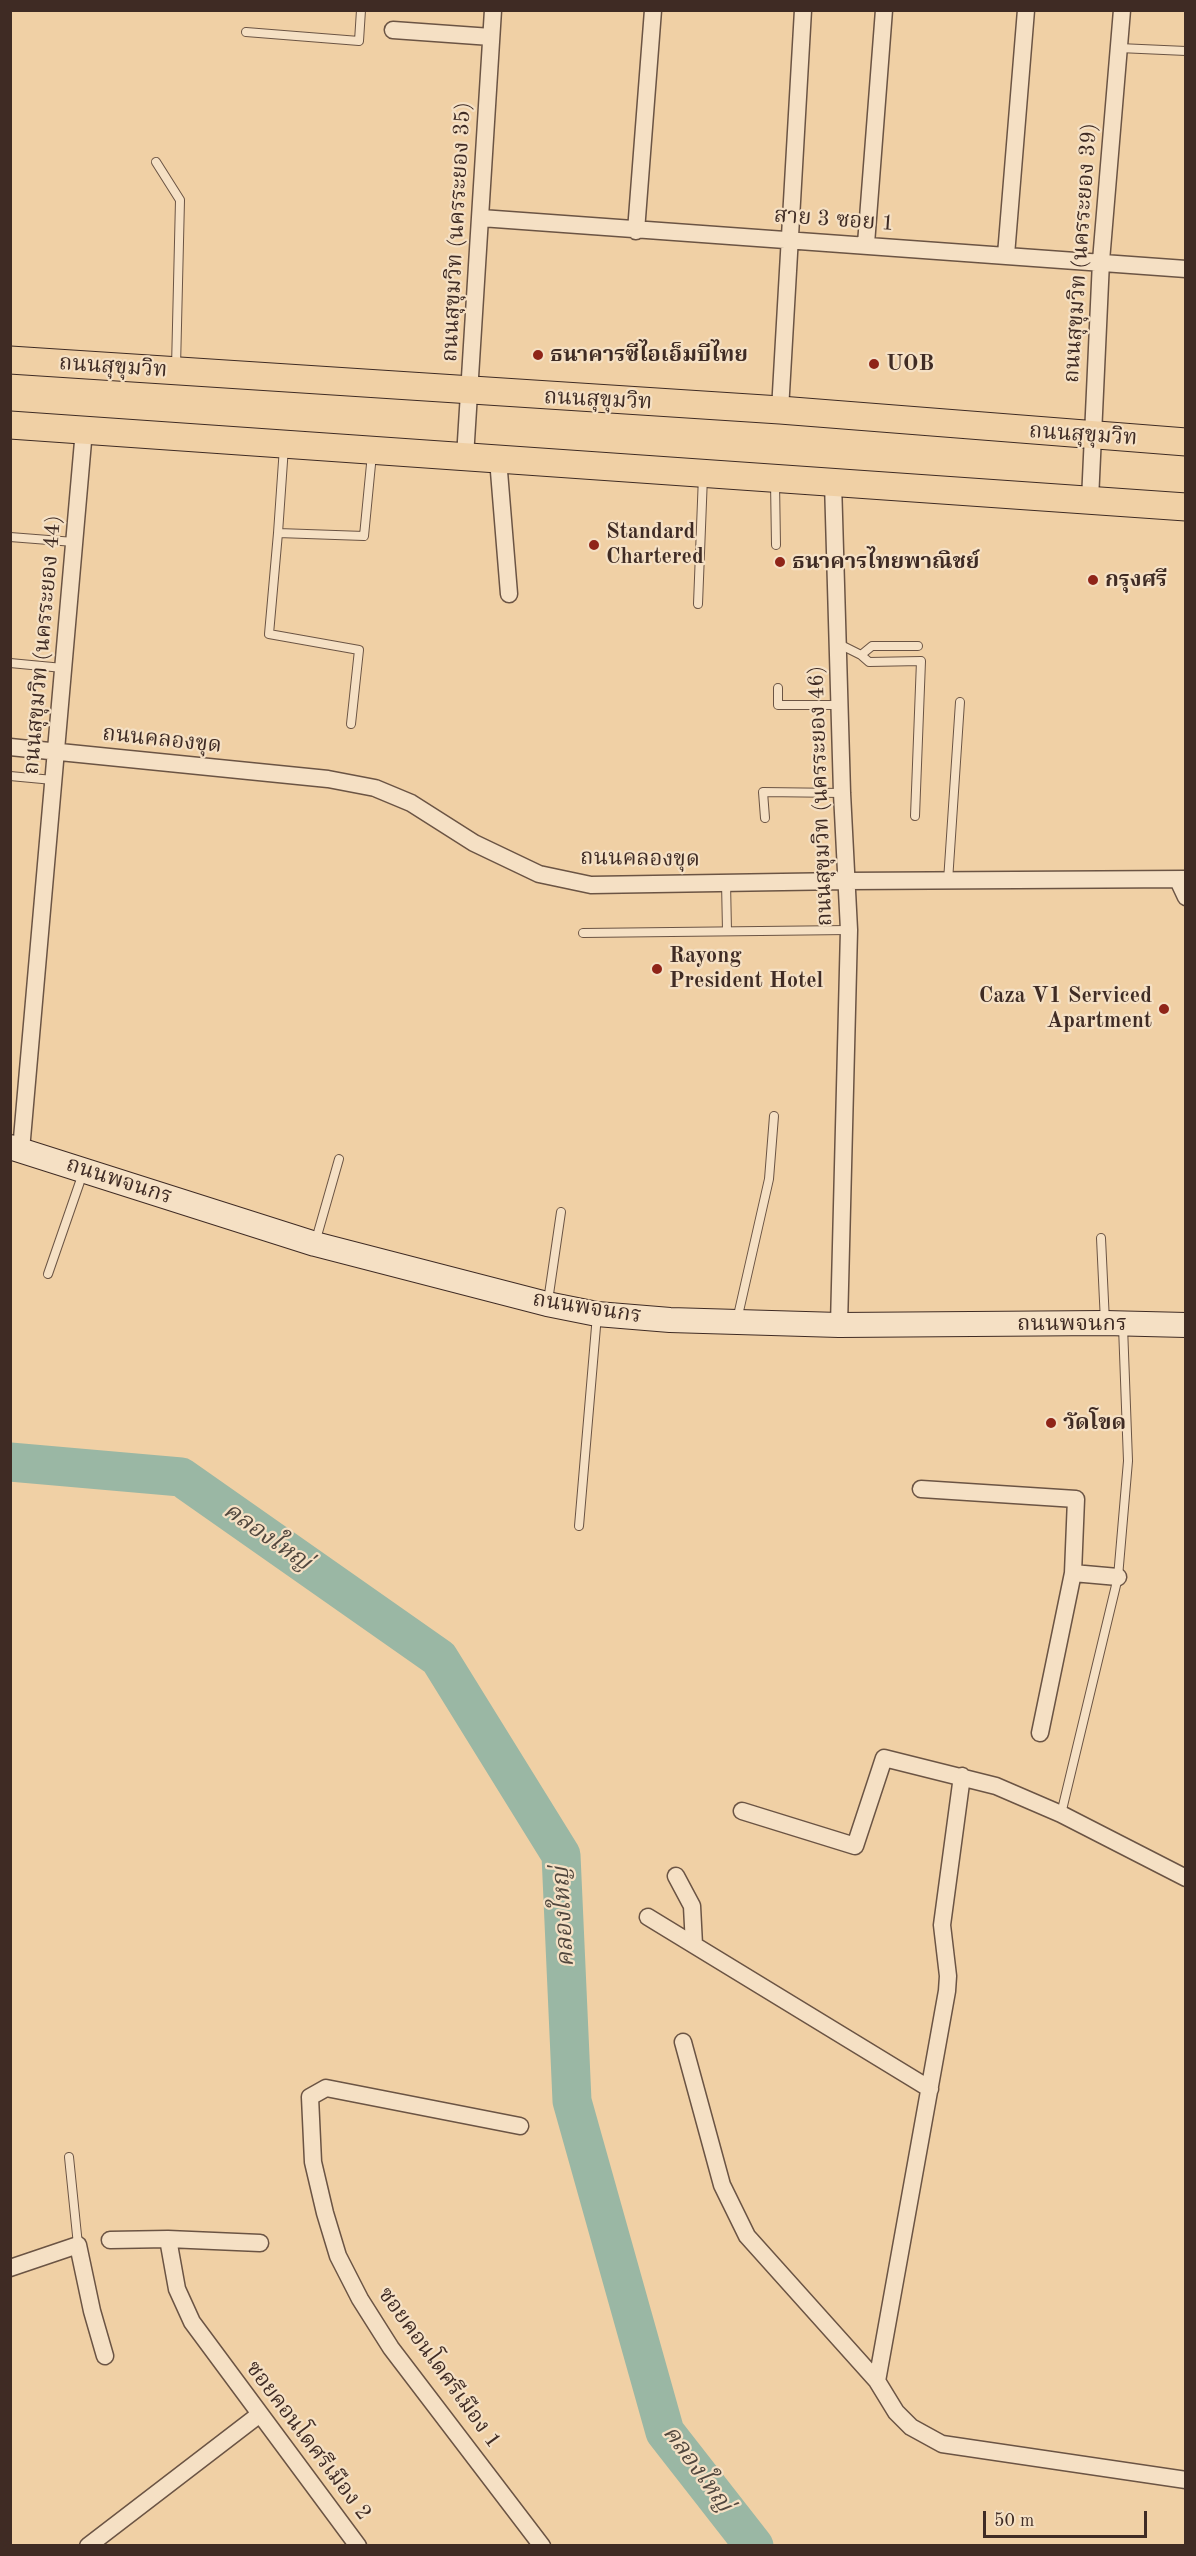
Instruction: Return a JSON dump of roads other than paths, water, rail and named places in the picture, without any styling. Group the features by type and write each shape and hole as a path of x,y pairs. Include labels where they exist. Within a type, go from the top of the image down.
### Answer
{"main road":[{"name":"ถนนสุขุมวิท","path":"10,360 780,410 1185,442"},
{"path":"10,425 1185,507"}],"street":[{"name":"ถนนสุขุมวิท (นครระยอง 35)","path":"465,457 493,10"},
{"path":"636,231 653,10"},
{"path":"780,410 788,240 804,10"},
{"path":"866,244 884,10"},
{"path":"1006,255 1026,10"},
{"name":"ถนนสุขุมวิท (นครระยอง 39)","path":"1090,500 1091,436 1101,261 1122,10"},
{"path":"393,30 491,37"},
{"name":"สาย 3 ซอย 1","path":"480,218 636,231 866,244 1185,269"},
{"name":"ถนนสุขุมวิท (นครระยอง 44)","path":"16,1148 56,752 84,430"},
{"path":"498,459 509,594"},
{"name":"ถนนสุขุมวิท (นครระยอง 46)","path":"833,482 842,793 849,930 838,1325"},
{"name":"ถนนคลองขุด","path":"10,747 328,779 375,788 411,803 474,843 539,874 591,885 1182,879"},
{"path":"1182,879 1185,897"},
{"name":"ถนนพจนกร","path":"16,1148 315,1244 547,1304 597,1314 670,1320 736,1320 838,1325 1114,1323 1185,1325"},
{"path":"921,1489 1076,1499 1073,1573 1040,1733"},
{"path":"1073,1573 1118,1577"},
{"path":"742,1811 855,1846 884,1758 996,1786 1061,1814 1185,1878"},
{"path":"877,2381 948,1976 942,1925 962,1776"},
{"path":"676,1876 692,1905 694,1945"},
{"path":"648,1917 930,2089"},
{"path":"683,2042 722,2185 747,2236 877,2381 896,2412 911,2427 942,2444 1185,2480"},
{"name":"ซอยคอนโดศรีเมือง 1","path":"520,2126 326,2088 310,2097 313,2162 325,2213 338,2256 360,2299 391,2348 542,2546"},
{"path":"110,2240 168,2239 260,2243"},
{"name":"ซอยคอนโดศรีเมือง 2","path":"168,2239 177,2289 192,2322 260,2414 350,2543"},
{"path":"10,2268 78,2245 92,2311 105,2356"},
{"path":"88,2546 260,2414"}],"lane":[{"path":"246,32 358,41 361,10"},
{"path":"1119,48 1185,51"},
{"path":"156,162 180,200 176,371"},
{"path":"285,444 269,634 359,650 351,724"},
{"path":"278,533 364,536 373,450"},
{"path":"698,604 703,472"},
{"path":"775,478 776,545"},
{"path":"10,537 74,542"},
{"path":"838,644 861,655 869,662 921,661 915,816"},
{"path":"861,655 872,646 918,646"},
{"path":"10,663 63,668"},
{"path":"778,688 778,705 839,705"},
{"path":"948,881 960,702"},
{"path":"10,776 53,780"},
{"path":"765,818 763,792 842,793"},
{"path":"726,882 727,931"},
{"path":"583,933 849,930"},
{"path":"736,1320 768,1179 774,1116"},
{"path":"315,1244 339,1159"},
{"path":"48,1274 84,1170"},
{"path":"547,1304 561,1212"},
{"path":"1061,1814 1118,1577 1128,1461 1114,1323 1101,1238"},
{"path":"579,1526 597,1314"},
{"path":"69,2157 78,2245"}],"waterway":[{"name":"คลองใหญ่","path":"10,1462 181,1477 439,1658 561,1855 572,2101 665,2432 754,2546"}],"place":[{"name":"ธนาคารซีไอเอ็มบีไทย","path":"538,355"},
{"name":"UOB","path":"874,364"},
{"name":"Standard Chartered","path":"594,545"},
{"name":"ธนาคารไทยพาณิชย์","path":"780,562"},
{"name":"กรุงศรี","path":"1093,580"},
{"name":"Rayong President Hotel","path":"657,969"},
{"name":"Caza V1 Serviced Apartment","path":"1164,1009"},
{"name":"วัดโขด","path":"1051,1423"}]}
